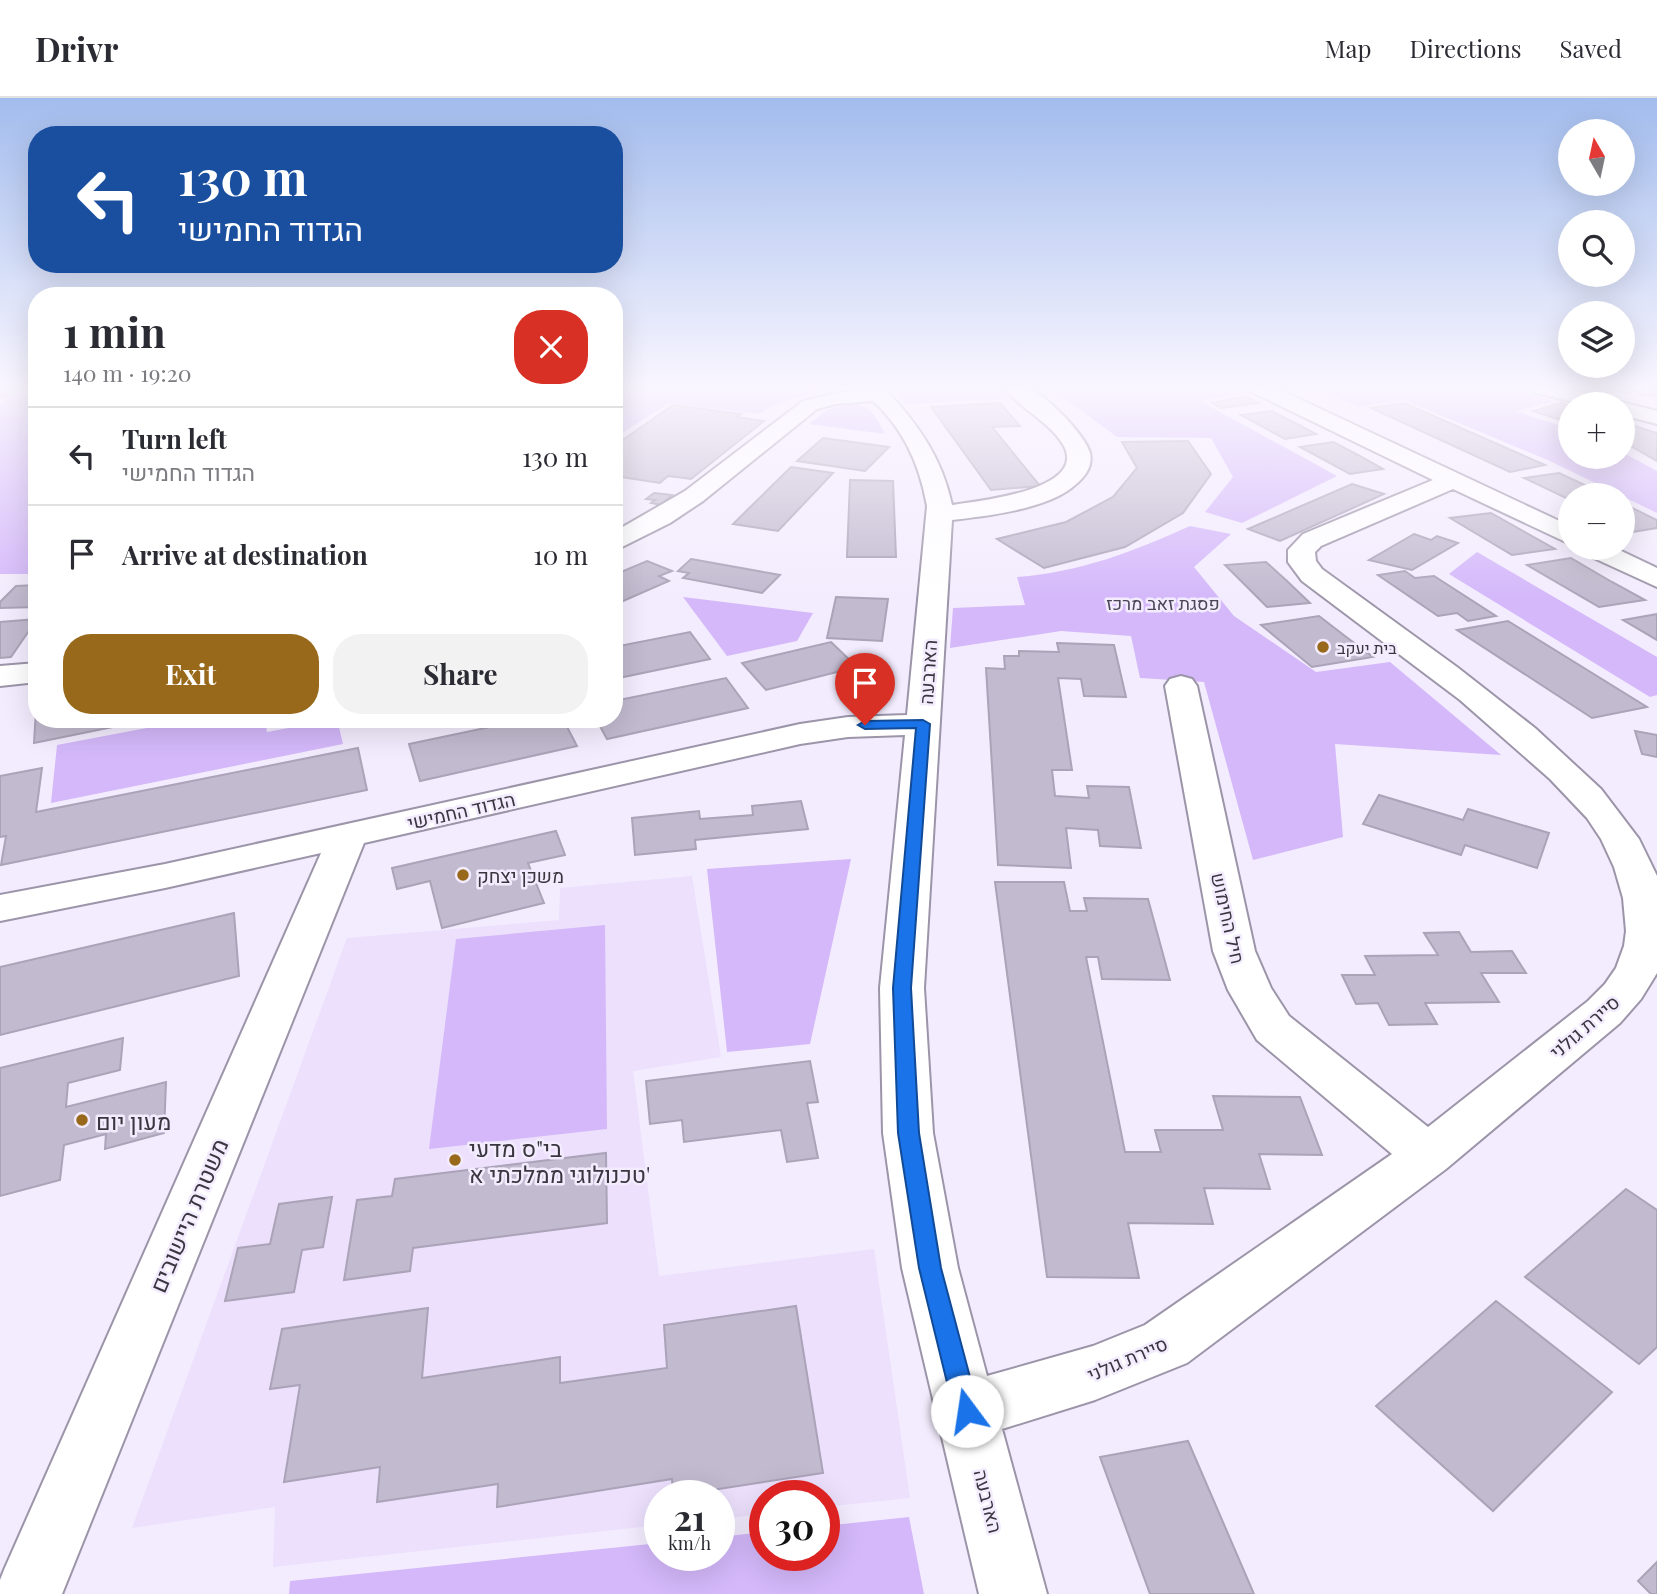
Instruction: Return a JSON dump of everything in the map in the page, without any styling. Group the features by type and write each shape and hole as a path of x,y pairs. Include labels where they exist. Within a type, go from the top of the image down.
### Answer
{"street":[{"path":"623,537 661,518 743,458"},
{"name":"הארבעה","path":"924,458 937,486 939,514 902,988 908,1133 930,1268 1013,1594"},
{"path":"939,514 990,509 1037,496 1058,486 1077,467 1080,458"},
{"path":"1407,458 1558,530"},
{"name":"סיירת גולני","path":"967,1411 1095,1373 1167,1345 1428,1155 1611,1005 1625,991 1642,961 1647,929 1641,888 1621,840 1561,768 1461,684 1312,575 1302,562 1301,550 1312,540 1454,480"},
{"path":"1618,560 1657,579"},
{"path":"0,676 28,673"},
{"name":"חיל החימוש","path":"1181,686 1234,951 1250,990 1273,1028 1428,1155"},
{"name":"הגדוד החמישי","path":"0,908 152,879 800,734 848,726 923,724"},
{"name":"משטרת היישובים","path":"28,1594 348,835"}],"shaded area":[{"path":"0,458 28,458 28,574 0,574"},
{"path":"1222,458 1304,458 1337,476 1242,523 1205,512 1233,477"},
{"path":"1542,458 1558,458 1558,465 1550,461"},
{"path":"1635,459 1657,471 1657,513 1635,502 1635,483 1595,483 1566,469 1635,469"},
{"path":"1190,526 1231,534 1194,567 1234,616 1316,672 1390,662 1501,755 1335,744 1343,837 1253,860 1204,682 1140,678 1131,636 1061,631 950,648 953,608 1025,605 1017,577 1085,566"},
{"path":"1477,552 1657,657 1657,695 1650,697 1449,574"},
{"path":"683,597 813,613 797,641 727,656"},
{"path":"147,728 266,728 267,732 289,728 339,728 343,744 51,803 57,745"},
{"path":"851,859 810,1044 727,1052 707,869"},
{"name":"בי\"ס מדעי טכנולוגי ממלכתי א'","path":"692,876 721,1057 633,1071 659,1276 874,1249 910,1498 840,1505 840,1480 749,1480 749,1516 735,1517 735,1480 644,1480 644,1527 273,1567 275,1507 132,1528 347,938 559,920 560,888"},
{"path":"605,925 607,1129 429,1149 456,939"},
{"path":"909,1517 924,1594 289,1594 290,1581 644,1545 644,1571 735,1571 735,1535 749,1534 749,1571 840,1571 840,1524"}],"building":[{"path":"623,458 718,458 691,479 668,476 660,483 623,477"},
{"path":"801,458 878,458 865,471 797,461"},
{"path":"968,458 1017,458 1040,486 991,490"},
{"path":"1131,458 1200,458 1211,474 1183,513 1125,547 1044,568 997,539 1066,522 1113,497 1137,468"},
{"path":"1320,458 1362,458 1383,469 1350,474"},
{"path":"1479,458 1529,458 1545,465 1510,472"},
{"path":"791,467 833,473 778,531 733,524"},
{"path":"1559,473 1580,483 1558,483 1558,494 1524,478"},
{"path":"850,480 893,481 896,557 847,557"},
{"path":"1352,484 1384,494 1280,541 1248,529"},
{"path":"654,493 672,495 661,505 651,503 655,500 646,499"},
{"path":"1635,509 1657,520 1657,528 1635,532"},
{"path":"1491,513 1555,549 1512,555 1450,518"},
{"path":"1414,534 1431,540 1437,536 1458,543 1412,570 1369,560"},
{"path":"691,559 780,575 762,593 683,578 689,573 678,571"},
{"path":"1574,560 1645,600 1599,607 1527,565"},
{"path":"647,561 672,571 659,576 669,581 623,601 623,571"},
{"path":"1266,562 1310,603 1267,607 1225,565"},
{"path":"1405,571 1415,578 1434,576 1496,616 1468,621 1457,613 1438,616 1378,575"},
{"path":"28,585 28,607 0,608 0,602 16,586"},
{"path":"836,597 888,599 882,641 827,638"},
{"path":"1657,614 1657,640 1623,620"},
{"name":"בית יעקב","path":"1319,616 1373,657 1312,667 1261,625"},
{"path":"28,620 28,632 11,657 0,658 0,622"},
{"path":"1508,621 1647,707 1592,718 1457,630"},
{"path":"690,632 710,659 623,677 623,645"},
{"path":"831,642 857,667 766,690 742,663"},
{"path":"1057,643 1114,645 1126,697 1084,696 1081,679 1058,678 1072,770 1052,770 1055,796 1089,798 1087,786 1129,787 1141,848 1100,846 1098,830 1066,828 1071,868 998,865 986,668 1005,669 1004,656 1019,656 1019,651 1059,652"},
{"path":"726,678 748,708 607,739 601,728 623,728 623,699"},
{"path":"35,728 108,728 34,743"},
{"path":"485,728 568,728 577,746 420,781 409,744"},
{"path":"1635,731 1657,735 1657,757 1642,754"},
{"path":"358,748 367,790 1,865 6,836 0,837 0,776 42,768 36,812"},
{"path":"1379,795 1463,820 1468,809 1549,833 1537,868 1465,845 1461,855 1363,824"},
{"path":"801,801 808,829 695,840 696,849 635,855 632,818 699,811 700,819 753,815 752,806"},
{"name":"משכן יצחק","path":"556,831 565,855 528,863 544,903 442,928 430,881 397,889 392,868"},
{"path":"995,882 1064,882 1070,911 1087,911 1084,898 1148,899 1170,980 1102,979 1098,957 1086,957 1125,1152 1161,1152 1155,1130 1223,1130 1213,1096 1300,1097 1322,1155 1259,1154 1270,1189 1204,1188 1213,1224 1128,1223 1139,1278 1047,1277"},
{"path":"234,913 239,976 0,1035 0,967"},
{"path":"1459,932 1471,952 1512,951 1526,973 1481,973 1499,1002 1425,1003 1437,1024 1389,1025 1378,1003 1356,1004 1342,975 1375,975 1365,956 1438,955 1424,933"},
{"name":"מעון יום","path":"123,1038 120,1070 68,1083 66,1107 166,1082 164,1133 105,1149 106,1134 64,1145 60,1180 0,1196 0,1068"},
{"path":"810,1061 818,1102 807,1103 818,1158 787,1162 781,1130 684,1142 682,1120 650,1124 646,1081"},
{"path":"606,1153 607,1223 413,1248 410,1271 344,1280 357,1200 392,1196 395,1179"},
{"path":"1626,1189 1657,1210 1657,1347 1639,1364 1525,1277"},
{"path":"332,1197 323,1247 302,1250 294,1292 225,1301 238,1248 270,1244 279,1204"},
{"path":"1496,1301 1612,1392 1493,1511 1376,1406"},
{"path":"796,1306 823,1473 777,1480 749,1480 749,1484 735,1486 735,1480 644,1480 644,1483 497,1507 498,1484 377,1502 380,1467 284,1482 300,1385 270,1389 282,1329 428,1308 422,1378 560,1357 560,1383 667,1368 664,1325"},
{"path":"1188,1441 1254,1594 1150,1594 1100,1457"},
{"path":"1657,1562 1657,1594 1651,1594 1638,1581"}],"place":[{"name":"בית יעקב","path":"1323,647"},
{"name":"משכן יצחק","path":"463,875"},
{"name":"מעון יום","path":"82,1120"},
{"name":"בי\"ס מדעי טכנולוגי ממלכתי א'","path":"455,1160"}],"district":[{"name":"פסגת זאב מרכז","path":"1163,603"}],"route":[{"path":"865,725 923,724 902,988 908,1133 930,1268 967,1411"}]}
